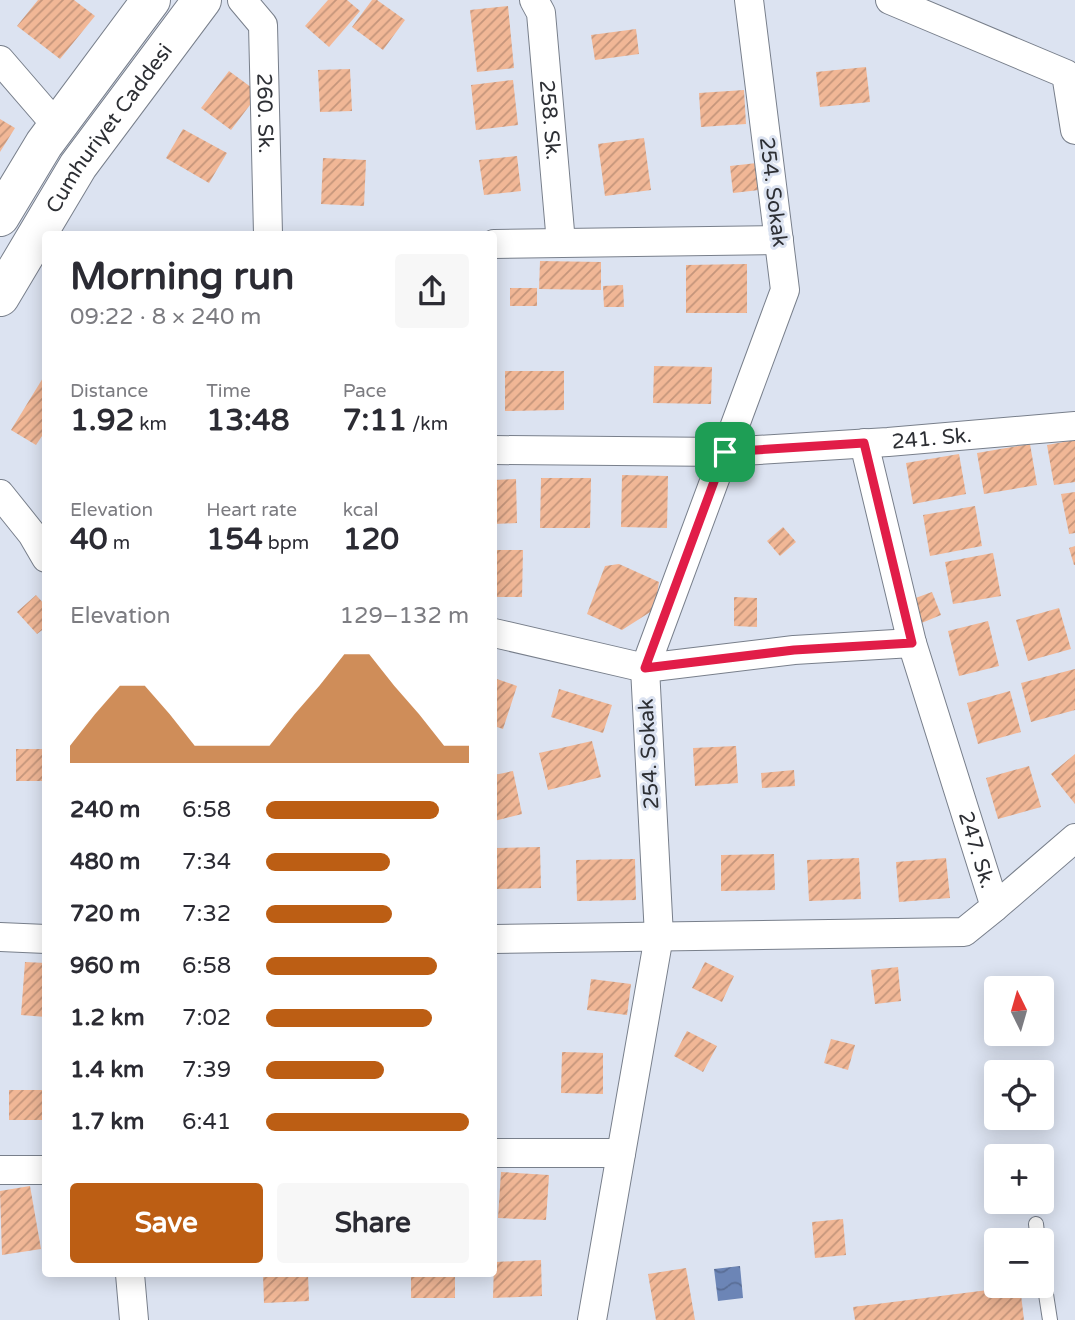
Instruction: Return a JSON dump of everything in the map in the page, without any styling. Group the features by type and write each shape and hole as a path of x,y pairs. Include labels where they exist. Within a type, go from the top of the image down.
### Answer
{"street":[{"name":"Cumhuriyet Caddesi","path":"0,218 58,126 151,0"},
{"name":"Cumhuriyet Caddesi","path":"0,297 78,166 202,0"},
{"name":"260. Sk.","path":"242,0 263,25 268,231"},
{"name":"258. Sk.","path":"534,0 541,13 561,243"},
{"name":"254. Sokak","path":"592,1320 659,936 645,668 785,289 749,0"},
{"path":"890,0 1071,72 1075,130"},
{"path":"0,60 58,126"},
{"path":"497,244 779,240"},
{"name":"241. Sk.","path":"497,450 725,452 1075,426"},
{"name":"247. Sk.","path":"497,939 964,932 995,907 912,643 864,443"},
{"path":"0,494 39,531"},
{"path":"497,634 645,668 794,650 912,643"},
{"path":"995,907 1075,838"},
{"path":"0,937 42,939"},
{"path":"497,1153 621,1153"},
{"path":"0,1170 42,1170"},
{"path":"131,1277 135,1320"}],"lane":[{"path":"1035,1224 1036,1228"},
{"path":"1047,1298 1050,1320"}],"water":[{"path":"740,1266 743,1298 718,1301 714,1269"}],"building":[{"path":"38,0 74,0 95,16 60,59 17,26"},
{"path":"328,0 347,0 360,11 329,47 305,26"},
{"path":"372,0 377,0 405,20 383,50 352,27"},
{"path":"508,6 514,68 477,72 470,10"},
{"path":"636,29 639,54 595,60 591,35"},
{"path":"866,67 870,102 820,107 816,72"},
{"path":"350,69 352,111 320,112 318,70"},
{"path":"229,71 259,93 231,130 201,108"},
{"path":"513,80 518,125 476,130 471,85"},
{"path":"744,90 746,124 701,127 699,93"},
{"path":"0,119 15,128 0,152"},
{"path":"183,129 227,153 209,183 166,158"},
{"path":"644,138 651,190 605,196 598,144"},
{"path":"517,156 521,191 484,195 479,160"},
{"path":"323,158 366,160 364,206 321,204"},
{"path":"757,163 759,190 733,193 730,166"},
{"path":"540,261 601,262 601,290 539,289"},
{"path":"747,264 747,313 686,313 686,265"},
{"path":"623,285 624,307 604,307 603,286"},
{"path":"510,288 537,288 537,306 510,306"},
{"path":"654,366 712,367 711,404 653,403"},
{"path":"505,371 564,371 564,410 505,411"},
{"path":"42,380 42,436 36,445 11,430"},
{"path":"1075,440 1075,482 1054,485 1047,445"},
{"path":"1030,444 1037,485 984,494 977,453"},
{"path":"959,454 966,494 913,504 906,463"},
{"path":"622,475 668,476 667,528 621,527"},
{"path":"541,478 591,478 590,528 540,528"},
{"path":"516,479 517,523 497,524 497,480"},
{"path":"1075,492 1075,533 1069,534 1061,494"},
{"path":"975,506 982,546 930,556 923,515"},
{"path":"783,527 796,542 780,556 767,541"},
{"path":"1075,546 1075,565 1074,565 1069,548"},
{"path":"497,550 523,550 522,597 497,597"},
{"path":"993,553 1001,596 953,604 945,562"},
{"path":"619,564 659,582 655,609 622,630 587,614 605,566"},
{"path":"932,592 941,615 919,624 910,600"},
{"path":"36,595 42,602 42,630 37,634 17,612"},
{"path":"734,597 757,598 757,627 734,626"},
{"path":"1059,608 1071,649 1028,661 1016,620"},
{"path":"988,621 999,666 959,676 948,631"},
{"path":"1075,669 1075,710 1031,722 1021,683"},
{"path":"497,679 517,686 503,729 497,727"},
{"path":"559,689 612,705 603,733 551,717"},
{"path":"1010,691 1021,732 978,744 967,703"},
{"path":"592,741 601,777 548,790 539,753"},
{"path":"736,746 738,783 695,786 693,748"},
{"path":"16,749 42,749 42,781 16,781"},
{"path":"1075,754 1075,804 1051,774"},
{"path":"1029,766 1041,807 998,819 986,778"},
{"path":"794,770 795,786 762,788 761,773"},
{"path":"513,771 522,814 497,820 497,774"},
{"path":"540,847 541,888 497,889 497,848"},
{"path":"774,854 775,890 721,891 721,855"},
{"path":"859,858 861,899 809,901 807,860"},
{"path":"946,858 950,898 899,902 896,862"},
{"path":"635,859 636,900 577,901 576,860"},
{"path":"25,962 42,963 42,1017 21,1015"},
{"path":"705,962 734,976 722,1002 692,988"},
{"path":"898,967 901,1001 875,1004 871,970"},
{"path":"591,979 631,984 627,1015 587,1010"},
{"path":"687,1031 717,1046 703,1072 674,1056"},
{"path":"831,1039 855,1045 848,1070 824,1063"},
{"path":"562,1052 603,1053 603,1094 561,1093"},
{"path":"9,1090 42,1090 42,1120 9,1120"},
{"path":"501,1172 549,1175 546,1220 498,1218"},
{"path":"30,1186 41,1249 2,1255 0,1191"},
{"path":"843,1219 846,1255 815,1258 812,1222"},
{"path":"541,1260 542,1296 493,1298 497,1262"},
{"path":"686,1268 695,1320 656,1320 648,1274"},
{"path":"263,1277 308,1277 309,1301 264,1303"},
{"path":"411,1277 455,1277 455,1298 411,1298"},
{"path":"984,1291 984,1298 1021,1298 1024,1320 855,1320 853,1307"}],"route":[{"path":"864,443 912,643 794,650 645,668 725,452 864,443"}]}
